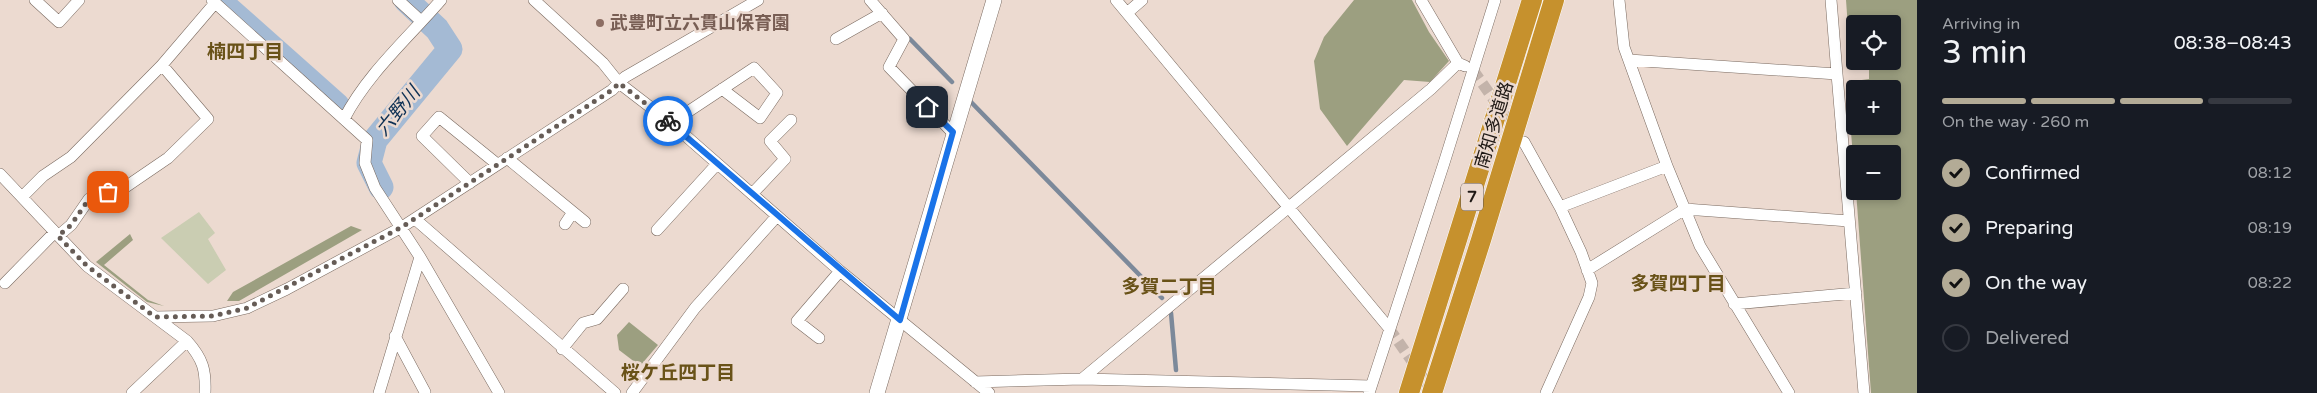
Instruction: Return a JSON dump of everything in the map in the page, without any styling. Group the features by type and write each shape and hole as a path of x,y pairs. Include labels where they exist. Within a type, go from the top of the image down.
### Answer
{"highway":[{"name":"南知多道路","path":"1410,393 1532,0"},
{"name":"南知多道路","path":"1432,393 1484,231 1554,0"}],"street":[{"path":"35,0 59,22 79,0"},
{"path":"398,0 424,18"},
{"path":"344,119 353,103 441,0"},
{"path":"534,0 602,64 619,83 671,123 840,271 989,393"},
{"path":"155,317 213,316 247,308 407,224 612,90 625,77 758,0"},
{"path":"870,0 904,38 889,67 953,132"},
{"path":"877,393 900,320 953,132 994,0"},
{"path":"1116,0 1389,328"},
{"path":"1127,13 1142,0"},
{"path":"1421,0 1458,63 1473,70"},
{"path":"975,382 1082,379 1370,390 1495,0"},
{"path":"1619,0 1624,46 1667,166 1700,246 1789,393"},
{"path":"1831,0 1864,393"},
{"path":"22,197 43,176 71,157 162,65 213,1 367,140 365,163 375,188 407,224 615,393"},
{"path":"836,39 882,13"},
{"path":"1629,60 1838,74"},
{"path":"1082,379 1431,88 1458,63"},
{"path":"5,283 57,234 71,225 89,199 127,186 168,158 208,119 162,65"},
{"path":"671,123 722,89 754,68 777,93 760,118 722,89"},
{"path":"470,183 422,136 439,117 585,222"},
{"path":"752,194 785,159 770,140 791,120"},
{"path":"1524,142 1560,207 1592,284 1589,297 1546,393"},
{"path":"657,230 717,164"},
{"path":"1560,207 1667,166"},
{"path":"0,174 87,266 187,341 197,352 206,372 205,393"},
{"path":"1587,270 1685,209 1849,221"},
{"path":"565,224 573,212"},
{"path":"632,393 695,308 777,216"},
{"path":"407,224 420,257 499,393"},
{"path":"379,393 420,257"},
{"path":"819,338 797,321 840,271"},
{"path":"562,349 583,323 597,319 623,289"},
{"path":"1734,304 1856,293"},
{"path":"395,336 425,392"},
{"path":"132,393 187,341"}],"green space":[{"path":"1354,0 1412,0 1429,32 1449,61 1430,82 1404,80 1347,146 1320,109 1314,61 1324,37"},
{"path":"1846,0 1917,0 1917,393 1871,393 1857,200 1901,200 1901,145 1852,145 1851,135 1901,135 1901,80 1862,80 1869,79 1869,70 1901,70 1901,15 1847,15"},
{"path":"199,212 215,233 208,239 226,270 208,284 161,238"},
{"path":"351,226 362,230 239,301 227,301 233,292"},
{"path":"130,234 133,240 104,265 148,300 164,306 147,302 96,262"},
{"path":"629,322 658,345 640,366 619,350 617,335"}],"waterway":[{"path":"226,0 341,102"},
{"name":"六野川","path":"381,187 369,163 375,140 450,49 437,29 406,0"},
{"path":"910,39 952,82"},
{"path":"971,102 1162,298"},
{"path":"1171,313 1176,370"}],"tunnel":[{"path":"1473,70 1515,130"},
{"path":"1389,328 1433,392"}],"way so far":[{"path":"108,192 89,199 71,225 58,236 87,266 155,317 213,316 247,308 287,289 402,227 612,90 619,83 668,121"}],"place":[{"name":"武豊町立六貫山保育園","path":"600,23"}],"district":[{"name":"楠四丁目","path":"245,52"},
{"name":"多賀四丁目","path":"1678,284"},
{"name":"多賀二丁目","path":"1169,287"},
{"name":"桜ケ丘四丁目","path":"678,373"}],"route":[{"path":"668,121 840,271 900,320 953,132 927,107"}]}
